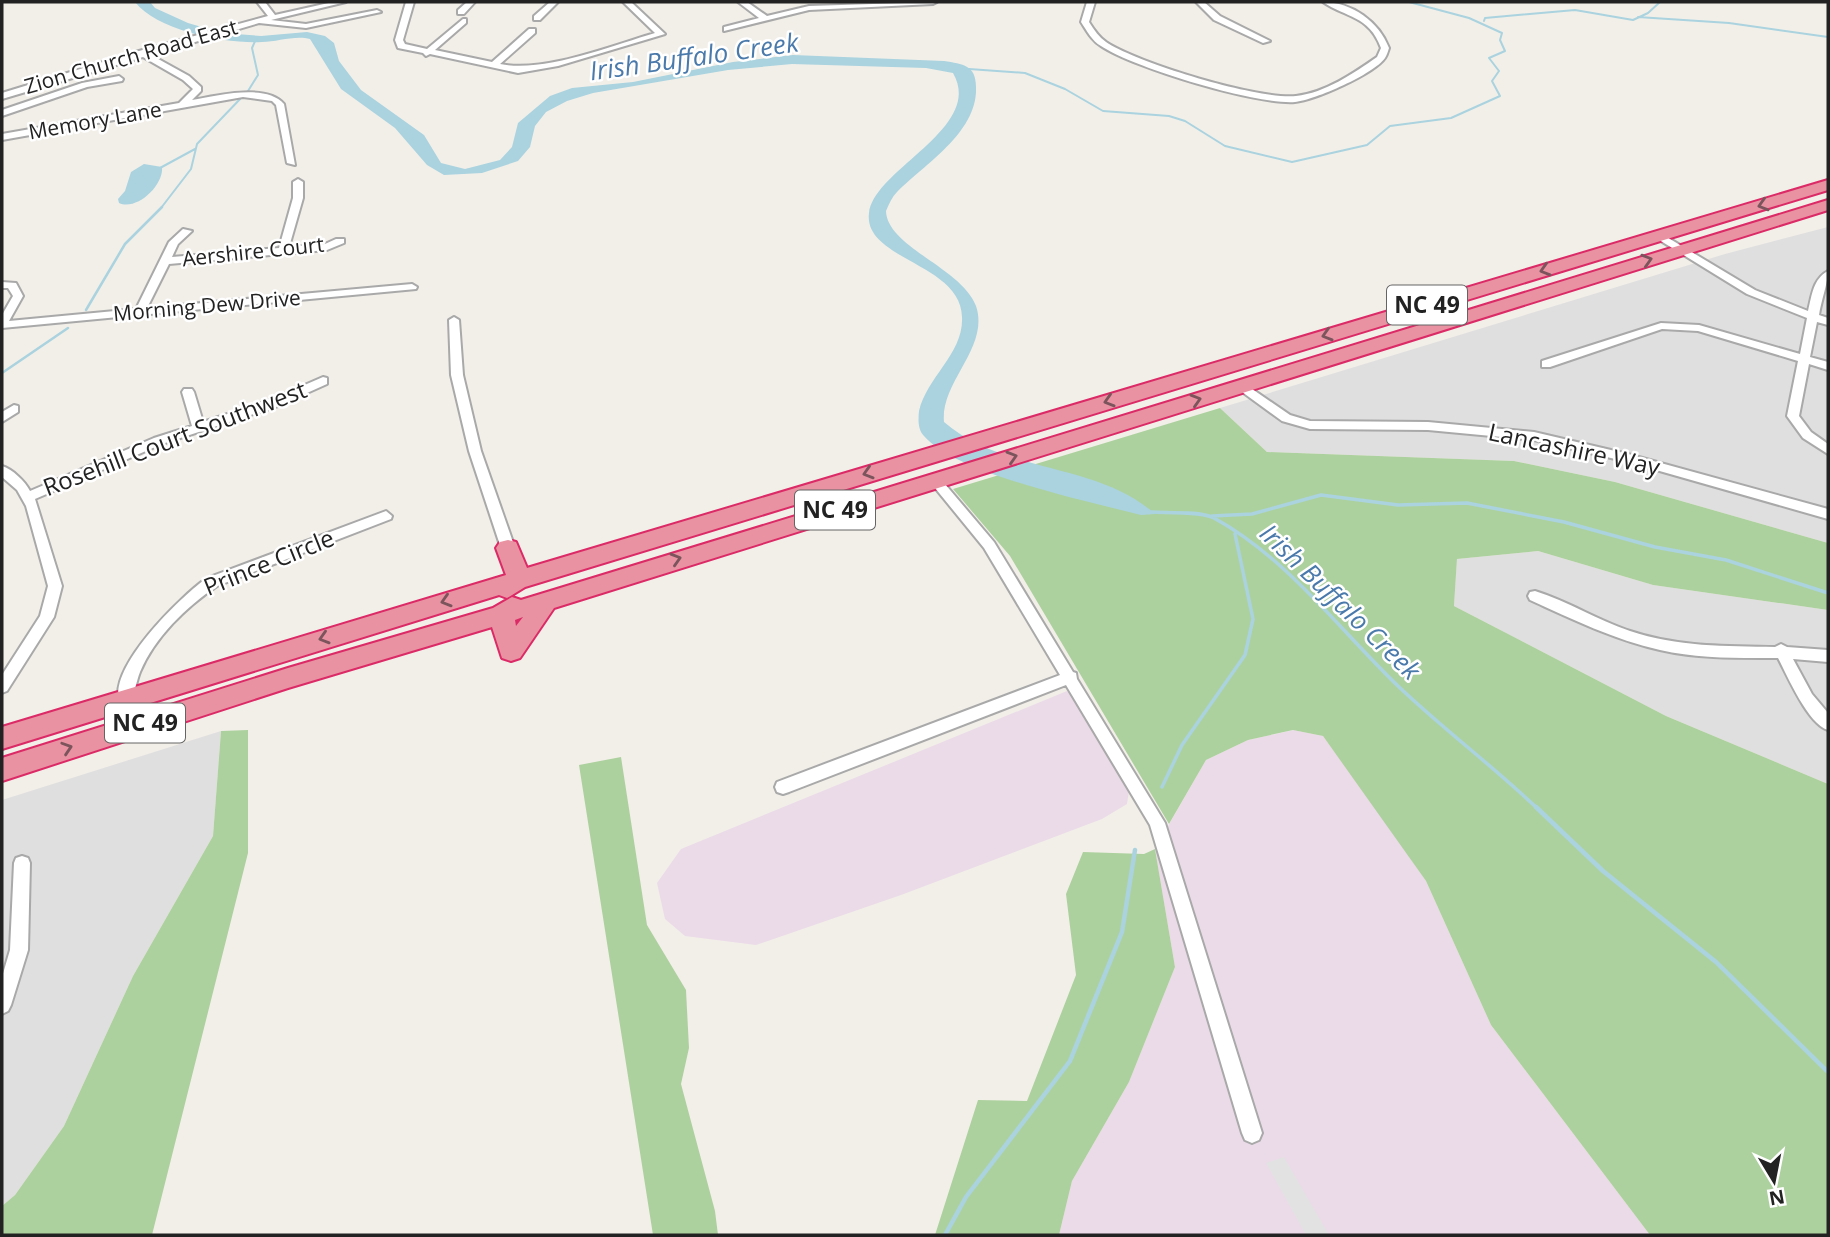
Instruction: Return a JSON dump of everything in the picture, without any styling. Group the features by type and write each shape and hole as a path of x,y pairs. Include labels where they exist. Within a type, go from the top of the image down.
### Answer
{"highway":[{"name":"NC 49","path":"2,770 136,725 1242,386 1676,241 1828,186"},
{"name":"NC 49","path":"2,738 1026,426 1676,241 1828,205"},
{"path":"706,550 711,538 783,515 789,503 787,498"},
{"path":"546,599 536,619 510,651 501,615 530,593 642,553 652,539"},
{"path":"367,654 374,642 472,611 494,600 519,579 508,548"},
{"path":"487,589 508,548"},
{"path":"136,725 136,715 153,702 234,677 244,663"}],"street":[{"path":"261,2 273,17"},
{"name":"Zion Church Road East","path":"2,96 249,22 342,2"},
{"path":"410,2 399,40 404,48 518,70 541,67 661,34 627,2"},
{"path":"426,54 462,16 471,2"},
{"path":"537,18 554,2"},
{"path":"742,2 765,19"},
{"path":"727,29 809,8 933,2"},
{"path":"1091,2 1085,22 1092,35 1117,52 1254,96 1282,100 1309,96 1381,58 1385,48 1374,27 1355,13 1327,2"},
{"path":"1200,2 1217,18 1266,41"},
{"path":"249,22 306,26 377,12"},
{"path":"492,66 532,31"},
{"name":"Memory Lane","path":"2,137 182,105 195,94 198,89 196,85 142,53"},
{"path":"2,113 85,85 119,79"},
{"path":"182,105 243,94 275,99 280,104 292,163"},
{"path":"283,251 298,198 298,182"},
{"path":"140,312 174,242 187,231"},
{"name":"Aershire Court","path":"164,261 327,247 340,241"},
{"path":"1676,241 1744,289 1828,322"},
{"path":"1828,274 1819,285 1811,317 1793,416 1807,435 1828,450"},
{"path":"2,285 12,285 18,296 2,324"},
{"name":"Morning Dew Drive","path":"2,324 412,287"},
{"path":"454,320 457,375 475,452 508,548"},
{"path":"1546,364 1661,326 1699,328 1828,366"},
{"name":"Rosehill Court Southwest","path":"27,497 198,427 283,400 323,381"},
{"name":"Lancashire Way","path":"1242,386 1286,418 1310,425 1428,426 1534,436 1628,457 1828,514"},
{"path":"188,392 198,427"},
{"path":"2,418 14,409"},
{"path":"2,470 14,478 27,497 52,568 55,586 53,600 37,636 2,687"},
{"path":"935,480 989,545 1157,823 1252,1133"},
{"name":"Prince Circle","path":"125,699 125,688 137,663 173,615 195,592 212,582 386,516"},
{"path":"1535,596 1608,631 1662,645 1726,652 1781,650 1828,656"},
{"path":"1781,650 1807,698 1828,724"},
{"path":"783,787 1071,677"},
{"path":"2,1005 11,983 19,950 22,863"}],"shaded area":[{"path":"1828,227 1828,543 1615,482 1514,461 1267,452 1220,408 1725,254"},
{"path":"1538,551 1653,585 1828,610 1828,784 1666,716 1454,606 1457,559"},
{"path":"1067,691 1077,697 1130,785 1127,804 1102,819 901,895 756,945 685,936 665,919 657,883 681,849"},
{"path":"1294,730 1323,736 1374,806 1426,881 1491,1025 1650,1235 1059,1235 1072,1181 1129,1082 1175,967 1155,849 1206,760 1248,740"},
{"path":"221,731 213,836 133,976 64,1126 15,1195 2,1206 2,800"},
{"path":"1284,1157 1329,1235 1306,1235 1266,1163"}],"green space":[{"path":"1220,408 1267,452 1514,461 1615,482 1828,543 1828,610 1653,585 1538,551 1457,559 1454,606 1666,716 1828,784 1828,1235 1650,1235 1491,1025 1426,881 1323,736 1293,730 1248,740 1206,760 1169,824 1010,556 953,489"},
{"path":"248,730 248,853 152,1235 2,1235 2,1206 15,1195 64,1126 133,976 213,836 221,731"},
{"path":"621,757 647,925 686,990 689,1048 681,1084 715,1211 718,1235 653,1235 579,765"},
{"path":"1155,849 1175,967 1129,1082 1072,1181 1059,1235 935,1235 978,1100 1027,1101 1076,975 1066,894 1083,852 1144,854"}],"water":[{"path":"135,2 150,2 155,8 188,23 222,33 261,36 307,32 325,36 334,43 339,61 361,90 424,135 441,163 465,169 500,160 512,147 518,123 550,96 572,88 633,82 733,62 793,55 944,61 967,67 974,74 976,87 968,118 948,146 895,194 886,211 890,224 899,236 956,280 968,292 976,306 976,336 949,393 944,422 968,439 994,451 1106,485 1132,497 1155,514 1141,515 994,474 964,463 940,450 921,431 919,411 923,399 957,342 962,317 957,299 946,285 881,241 871,229 869,213 875,197 889,180 942,130 954,112 959,93 953,73 926,68 792,64 728,70 593,93 567,101 546,112 535,126 530,147 518,161 482,173 444,175 427,165 395,128 341,89 310,39 247,42 193,34 159,21"},
{"path":"144,164 162,167 159,181 141,200 119,203 118,199 125,191 131,172"}],"waterway":[{"path":"969,69 1025,73 1065,89 1103,111 1169,116 1185,121 1225,146 1292,162 1367,145 1390,126 1451,118 1500,96 1492,81 1499,71 1489,58 1505,51 1500,40 1502,33 1469,18 1409,2"},
{"path":"1639,17 1660,2"},
{"path":"1484,21 1485,18 1575,10 1633,20 1639,17"},
{"path":"1639,17 1729,23 1828,37"},
{"path":"248,91 258,75 252,48 256,39"},
{"path":"161,208 191,169 197,144 242,97"},
{"path":"160,168 195,149"},
{"path":"86,310 125,244 161,208"},
{"path":"2,373 68,328"},
{"path":"1212,516 1252,514 1321,495 1398,505 1467,503 1564,522 1655,547 1726,560 1828,593"},
{"name":"Irish Buffalo Creek","path":"1151,512 1193,513 1214,518 1265,553 1311,595 1398,686 1538,809"},
{"path":"1162,787 1182,745 1245,655 1253,619 1235,534"},
{"name":"Irish Buffalo Creek","path":"1536,807 1603,871 1716,962 1828,1072"},
{"path":"945,1235 966,1197 1070,1061 1122,932 1135,850"}]}
